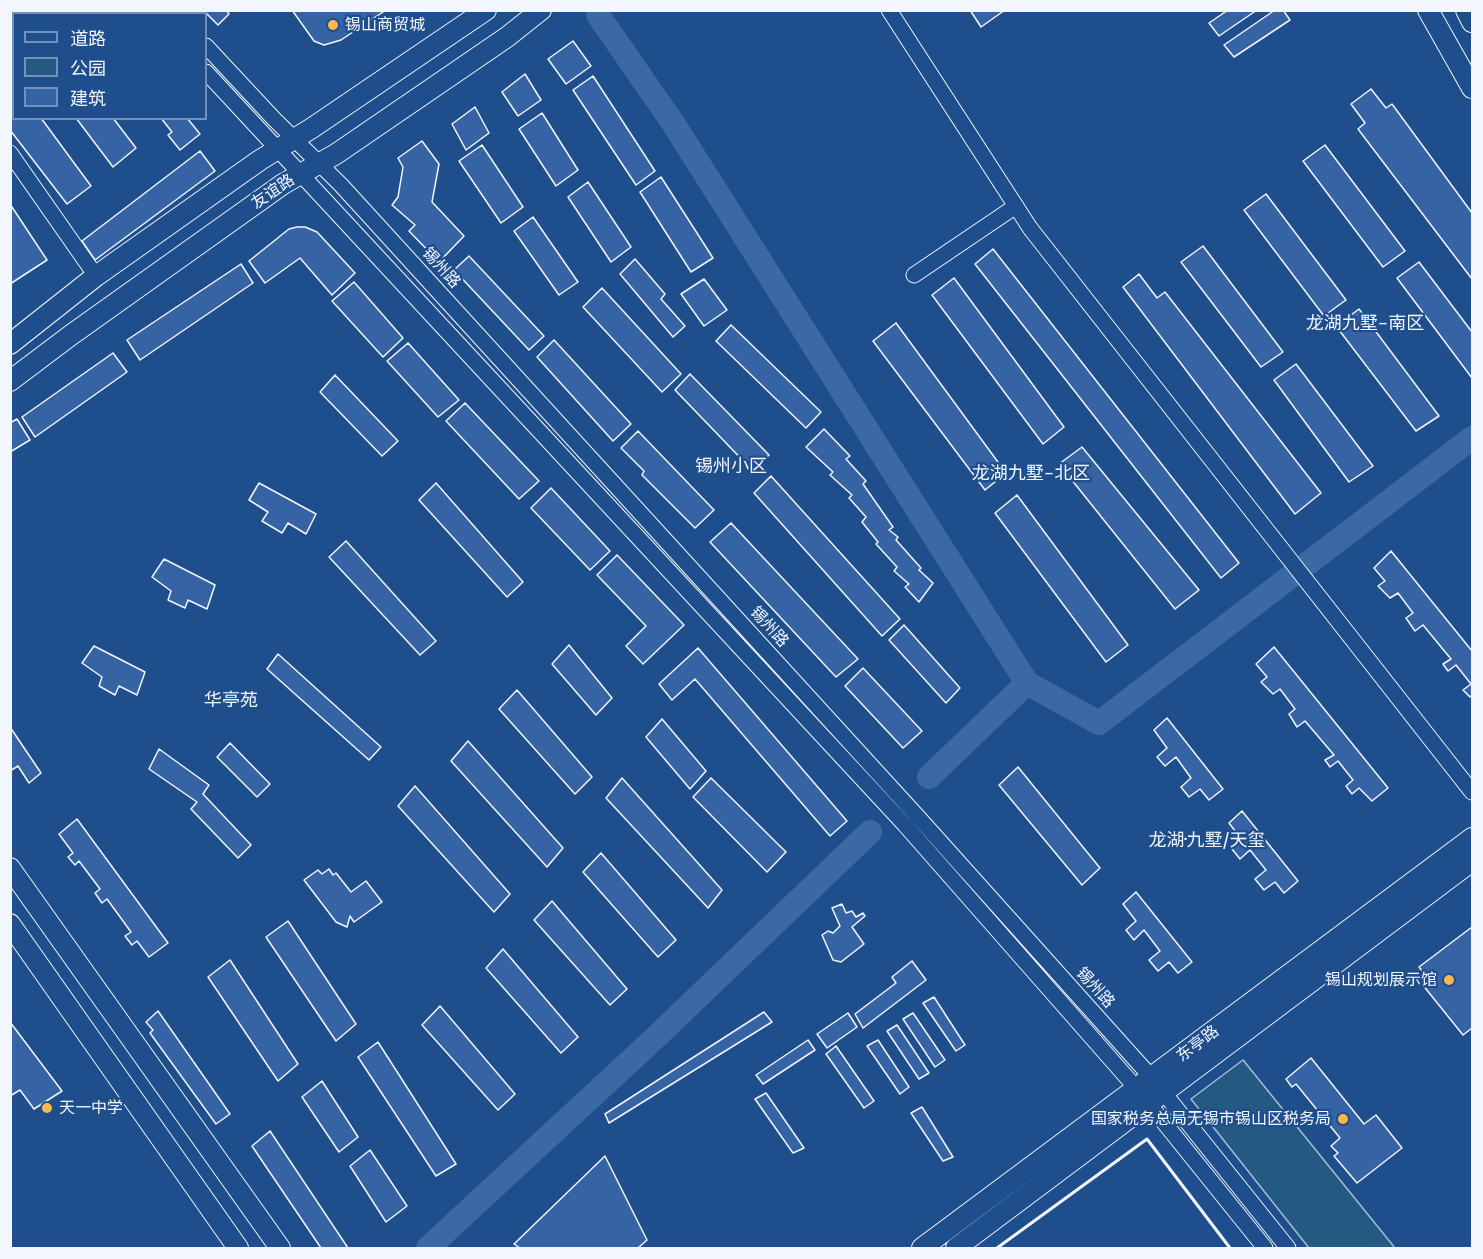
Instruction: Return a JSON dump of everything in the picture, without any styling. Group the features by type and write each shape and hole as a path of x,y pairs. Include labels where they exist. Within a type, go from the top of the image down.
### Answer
{"main road":[{"name":"友谊路","path":"10,344 96,276 286,144 486,10"},
{"name":"友谊路","path":"10,381 90,321 301,174 507,37 541,10"},
{"path":"1428,10 1473,88"},
{"path":"1466,10 1473,22"},
{"name":"东亭路","path":"956,1248 1150,1091 1473,838"},
{"name":"东亭路","path":"922,1248 1150,1091 1473,861"},
{"path":"10,868 280,1248"},
{"path":"10,924 238,1248"}],"street":[{"path":"889,10 1030,228 1473,792"},
{"name":"锡州路","path":"207,47 286,144 301,174 1150,1091 1265,1248"},
{"name":"锡州路","path":"207,73 286,144 319,164 910,809 1150,1091 1288,1248"},
{"path":"10,153 96,276"},
{"path":"914,275 1016,206"}],"green space":[{"path":"1243,1060 1395,1248 1309,1248 1191,1099"}],"building":[{"path":"68,10 95,10 96,12 70,12"},
{"path":"203,10 226,10 229,14 218,25"},
{"name":"锡山商贸城","path":"292,10 386,10 341,40 324,45 314,41"},
{"path":"970,10 1005,10 981,27"},
{"path":"1228,10 1257,10 1219,36 1209,23"},
{"path":"1275,10 1283,10 1290,20 1234,57 1224,45"},
{"path":"573,41 591,66 566,84 548,59"},
{"path":"525,74 541,100 518,116 502,92"},
{"path":"593,76 655,171 636,185 573,90"},
{"path":"10,79 12,81 12,120 42,120 91,186 67,204 10,130"},
{"path":"1371,89 1386,108 1392,104 1472,213 1472,279 1358,129 1365,123 1351,104"},
{"path":"475,107 489,133 466,150 452,124"},
{"path":"542,113 578,170 556,186 519,129"},
{"path":"78,120 115,120 136,148 113,167"},
{"path":"163,120 189,120 200,134 180,150 168,135 172,132"},
{"path":"422,141 439,164 432,202 464,236 439,262 409,231 415,225 392,205 398,197 403,167 398,158"},
{"path":"482,145 523,207 501,223 459,161"},
{"path":"1325,145 1405,251 1383,267 1303,161"},
{"path":"200,151 215,171 95,260 82,241"},
{"path":"661,177 713,258 691,272 640,192"},
{"path":"588,182 631,247 611,262 568,197"},
{"path":"1266,194 1346,300 1324,316 1244,210"},
{"path":"10,204 47,260 10,284"},
{"path":"533,217 578,282 559,295 514,231"},
{"path":"305,227 317,232 355,273 332,295 300,258 265,283 249,261 289,229"},
{"path":"1203,246 1283,352 1261,367 1181,262"},
{"path":"993,249 1239,563 1221,578 975,264"},
{"path":"469,256 544,336 529,350 454,270"},
{"path":"635,259 665,294 661,299 685,326 673,337 620,274"},
{"path":"1419,262 1472,332 1472,378 1397,278"},
{"path":"241,264 253,283 140,360 127,340"},
{"path":"1139,274 1157,298 1165,292 1321,493 1295,514 1123,287"},
{"path":"954,278 1064,427 1043,444 932,295"},
{"path":"704,279 727,310 704,326 681,294"},
{"path":"354,282 403,338 383,357 332,301"},
{"path":"602,288 681,374 662,392 583,307"},
{"path":"1359,309 1439,416 1416,431 1336,326"},
{"path":"896,323 1006,473 985,490 873,341"},
{"path":"731,325 821,412 806,428 716,341"},
{"path":"554,340 631,424 613,441 537,357"},
{"path":"408,343 459,400 438,417 387,361"},
{"path":"113,353 127,372 35,437 22,417"},
{"path":"1296,364 1373,466 1349,482 1274,380"},
{"path":"690,374 769,455 753,471 675,390"},
{"path":"335,375 398,441 382,456 320,392"},
{"path":"465,403 539,481 519,499 446,421"},
{"path":"17,419 30,440 10,452 10,423"},
{"path":"824,429 850,456 846,459 866,481 863,484 893,527 889,530 898,537 896,540 921,568 919,570 933,583 919,602 905,587 909,584 894,571 897,567 876,544 878,542 862,522 866,517 849,498 852,495 830,475 833,472 806,447"},
{"path":"638,431 714,510 695,528 642,475 644,471 621,448"},
{"path":"1082,447 1199,590 1175,609 1059,464"},
{"path":"771,476 900,619 882,636 754,493"},
{"path":"259,483 316,514 306,534 288,523 282,533 262,521 268,512 249,500"},
{"path":"436,483 523,582 507,597 419,500"},
{"path":"551,488 610,551 590,570 531,508"},
{"path":"1017,495 1128,645 1106,662 995,513"},
{"path":"731,523 858,659 836,677 710,542"},
{"path":"346,541 436,641 420,655 329,557"},
{"path":"1391,551 1472,651 1472,695 1470,697 1463,690 1471,684 1456,665 1448,671 1443,664 1451,659 1423,625 1415,631 1406,618 1413,613 1398,593 1390,598 1378,586 1385,581 1374,568"},
{"path":"617,555 684,625 643,664 626,646 646,626 597,575"},
{"path":"164,559 215,585 207,609 188,600 185,608 168,600 171,591 152,577"},
{"path":"904,625 960,688 946,703 889,640"},
{"path":"569,645 612,698 596,715 552,664"},
{"path":"94,646 145,672 137,695 119,686 115,695 99,686 102,677 82,663"},
{"path":"1274,647 1388,788 1372,801 1359,788 1352,794 1346,786 1353,780 1338,761 1330,767 1325,760 1334,755 1305,721 1297,727 1289,714 1295,709 1280,689 1273,694 1261,682 1267,677 1256,664"},
{"path":"698,648 847,821 830,836 695,679 672,700 659,684"},
{"path":"278,654 381,747 369,760 267,669"},
{"path":"863,668 922,731 903,748 845,686"},
{"path":"517,690 592,777 575,794 499,709"},
{"path":"1167,718 1223,789 1209,800 1200,789 1189,797 1181,787 1191,778 1176,757 1165,766 1157,757 1167,748 1154,730"},
{"path":"662,719 706,771 690,789 646,737"},
{"path":"10,727 41,773 29,783 18,766 10,771"},
{"path":"468,741 563,848 547,867 451,761"},
{"path":"230,743 270,784 257,797 217,757"},
{"path":"159,749 209,785 203,794 251,845 238,858 191,809 197,802 149,769"},
{"path":"1018,767 1100,868 1082,885 999,785"},
{"path":"622,778 722,890 708,908 606,798"},
{"path":"711,778 786,852 767,872 693,797"},
{"path":"415,786 510,894 494,912 398,806"},
{"path":"1242,811 1298,881 1284,893 1275,882 1264,890 1255,879 1266,870 1250,850 1240,859 1232,849 1242,840 1229,823"},
{"path":"77,819 168,943 149,957 137,941 132,945 125,936 131,932 107,899 102,903 95,893 100,889 79,861 75,865 68,857 73,853 59,834"},
{"path":"601,853 676,940 658,957 583,872"},
{"path":"329,869 333,875 336,873 351,892 366,881 382,902 354,922 350,916 347,927 336,922 304,880 318,870 322,874"},
{"path":"1136,892 1192,962 1178,973 1169,962 1158,971 1149,960 1160,951 1144,930 1134,940 1126,930 1136,921 1123,904"},
{"path":"552,901 627,989 610,1005 534,920"},
{"path":"842,904 846,913 852,911 856,917 863,913 865,916 852,927 864,944 841,962 833,960 822,935 828,931 833,933 840,926 832,908"},
{"path":"288,921 356,1024 336,1041 266,937"},
{"name":"锡山规划展示馆","path":"1472,927 1472,1028 1463,1035 1422,984 1426,981 1424,978 1427,977 1419,967"},
{"path":"503,949 578,1037 561,1053 486,968"},
{"path":"230,960 298,1064 278,1081 208,977"},
{"path":"912,961 926,980 863,1028 855,1014 896,983 892,977"},
{"path":"934,997 965,1045 956,1051 923,1003"},
{"path":"440,1006 515,1094 498,1110 422,1025"},
{"path":"158,1011 230,1114 216,1124 150,1033 153,1030 146,1022"},
{"path":"764,1012 772,1022 609,1123 605,1114"},
{"path":"848,1013 857,1027 827,1048 817,1034"},
{"path":"913,1013 945,1060 935,1067 903,1019"},
{"path":"10,1022 62,1091 34,1109 20,1090 10,1096"},
{"path":"897,1025 929,1073 919,1079 887,1031"},
{"path":"808,1040 815,1050 763,1084 756,1075"},
{"path":"878,1040 909,1087 900,1094 867,1046"},
{"path":"378,1042 456,1164 436,1176 358,1057"},
{"path":"836,1046 874,1101 864,1108 826,1054"},
{"name":"国家税务总局无锡市锡山区税务局","path":"1311,1058 1364,1124 1376,1115 1402,1148 1357,1183 1334,1156 1338,1153 1331,1146 1340,1138 1296,1084 1292,1087 1286,1079"},
{"path":"322,1081 358,1137 339,1152 302,1097"},
{"path":"766,1093 804,1148 793,1153 755,1099"},
{"path":"922,1107 953,1157 943,1161 911,1113"},
{"path":"270,1131 348,1248 321,1248 252,1146"},
{"path":"370,1150 407,1206 386,1222 350,1166"},
{"path":"605,1156 647,1240 638,1248 520,1248 514,1244"}],"waterway":[{"path":"598,15 673,123 1027,683 929,777"},
{"path":"1027,683 1099,723 1472,438"},
{"path":"428,1248 655,1038 870,832"}],"wall":[{"path":"997,1248 1147,1139 1230,1248"}],"place":[{"name":"锡山商贸城","path":"333,25"},
{"name":"锡山规划展示馆","path":"1449,980"},
{"name":"天一中学","path":"47,1108"},
{"name":"国家税务总局无锡市锡山区税务局","path":"1343,1119"}],"district":[{"name":"龙湖九墅-南区","path":"1365,324"},
{"name":"锡州小区","path":"731,467"},
{"name":"龙湖九墅-北区","path":"1031,474"},
{"name":"华亭苑","path":"231,701"},
{"name":"龙湖·九墅/天玺","path":"1207,841"}]}
